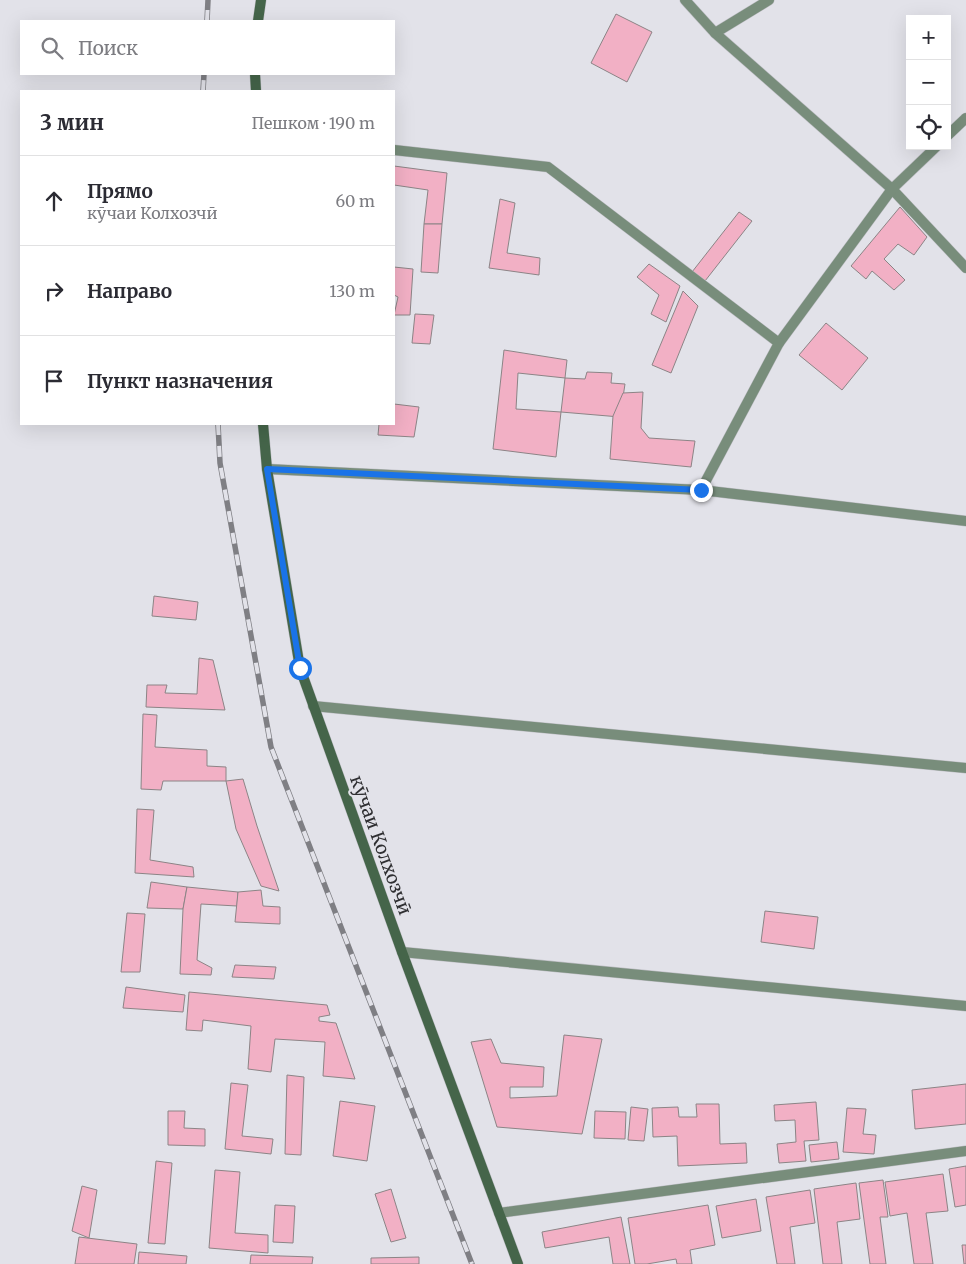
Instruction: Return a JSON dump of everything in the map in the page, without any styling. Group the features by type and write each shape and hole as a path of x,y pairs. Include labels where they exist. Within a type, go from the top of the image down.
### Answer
{"main road":[{"path":"258,20 261,0"},
{"path":"255,75 256,90"},
{"name":"кӯчаи Колхозчӣ","path":"262,425 267,469 300,668 402,952 518,1264"}],"street":[{"path":"685,0 715,33 892,189 966,268"},
{"path":"715,33 769,0"},
{"path":"951,132 966,118"},
{"path":"395,150 548,167 779,343"},
{"path":"701,490 779,343 892,189 932,150"},
{"path":"267,469 701,490 966,521"},
{"path":"313,706 966,768"},
{"path":"402,952 966,1006"},
{"path":"499,1213 966,1151"}],"building":[{"path":"616,14 652,32 627,82 591,63"},
{"path":"395,166 447,173 442,224 424,224 428,190 395,185"},
{"path":"500,199 515,203 507,253 540,258 539,275 489,268"},
{"path":"900,207 927,237 914,255 898,244 884,259 905,280 894,290 872,271 866,279 851,266"},
{"path":"739,212 752,221 705,281 692,272"},
{"path":"424,224 442,224 438,273 421,272"},
{"path":"649,264 680,286 666,322 651,314 659,295 637,277"},
{"path":"395,267 413,269 410,315 395,315 398,297 395,296"},
{"path":"683,291 698,306 671,373 652,365"},
{"path":"415,314 434,315 430,344 412,343"},
{"path":"826,323 868,358 842,390 799,355"},
{"path":"504,350 567,360 565,378 518,373 516,409 561,412 556,457 493,449"},
{"path":"587,372 612,373 611,383 625,384 620,417 561,412 565,378 585,379"},
{"path":"643,392 641,428 649,438 695,441 691,467 610,459 613,416 623,393"},
{"path":"395,404 419,407 414,437 378,435 379,425 395,425"},
{"path":"154,596 198,602 196,620 152,616"},
{"path":"199,658 213,660 225,710 146,707 147,685 167,685 165,693 197,694"},
{"path":"143,714 157,715 155,747 207,750 207,766 226,767 226,781 163,781 161,790 141,789"},
{"path":"243,779 279,891 261,886 236,829 226,781"},
{"path":"137,809 154,810 150,860 193,867 194,877 135,873"},
{"path":"151,882 187,887 183,909 147,908"},
{"path":"187,887 238,892 237,906 201,904 197,960 212,968 211,975 180,974 183,909"},
{"path":"261,890 263,906 280,907 280,924 235,922 238,892"},
{"path":"765,911 818,917 814,949 761,942"},
{"path":"127,913 145,914 140,972 121,972"},
{"path":"235,965 276,967 274,979 232,977"},
{"path":"126,987 185,995 183,1012 123,1008"},
{"path":"189,992 327,1005 330,1015 319,1017 319,1021 336,1023 355,1079 323,1076 325,1042 275,1039 271,1072 248,1069 251,1026 203,1020 202,1031 186,1030"},
{"path":"564,1035 602,1039 582,1134 497,1127 471,1042 491,1039 501,1063 544,1067 543,1087 510,1087 510,1098 557,1096"},
{"path":"287,1075 304,1077 301,1155 285,1154"},
{"path":"231,1083 248,1085 242,1136 273,1139 271,1154 225,1149"},
{"path":"966,1084 966,1124 915,1129 912,1090"},
{"path":"340,1101 375,1106 367,1161 333,1156"},
{"path":"816,1102 819,1140 804,1141 806,1161 779,1163 777,1144 796,1142 795,1120 775,1121 774,1105"},
{"path":"696,1104 719,1104 720,1144 746,1143 747,1163 678,1166 677,1136 653,1137 652,1108 678,1107 679,1117 697,1117"},
{"path":"631,1107 648,1109 644,1141 628,1140"},
{"path":"847,1108 866,1109 863,1134 876,1135 874,1154 843,1152"},
{"path":"168,1111 185,1111 184,1128 205,1129 205,1146 168,1145"},
{"path":"595,1111 626,1112 625,1139 594,1138"},
{"path":"837,1142 839,1159 811,1162 809,1145"},
{"path":"156,1161 172,1163 165,1244 148,1243"},
{"path":"966,1166 966,1205 955,1207 949,1169"},
{"path":"215,1170 240,1172 235,1233 268,1235 268,1253 209,1248"},
{"path":"943,1174 948,1211 926,1213 933,1264 914,1264 907,1213 890,1216 885,1182"},
{"path":"883,1180 888,1217 880,1217 886,1264 870,1264 859,1183"},
{"path":"856,1183 860,1219 837,1222 842,1264 823,1264 814,1189"},
{"path":"82,1186 97,1190 89,1238 72,1231"},
{"path":"391,1189 406,1238 391,1242 375,1194"},
{"path":"810,1190 815,1223 790,1227 795,1264 777,1264 766,1197"},
{"path":"756,1199 761,1231 722,1238 716,1206"},
{"path":"275,1205 295,1206 293,1243 273,1242"},
{"path":"708,1205 715,1245 690,1250 692,1264 677,1264 676,1259 635,1264 628,1218"},
{"path":"621,1217 630,1264 613,1264 609,1237 545,1248 542,1232"},
{"path":"79,1237 137,1244 134,1264 75,1264"},
{"path":"962,1245 966,1245 966,1264 964,1264"},
{"path":"139,1252 187,1256 186,1264 138,1264"},
{"path":"251,1255 313,1257 312,1264 250,1264"},
{"path":"419,1257 419,1264 371,1264 371,1258"}],"railway":[{"path":"207,20 208,0"},
{"path":"203,90 204,75"},
{"path":"218,425 220,463 271,747 472,1264"}],"route":[{"path":"300,668 267,469 701,490"}]}
